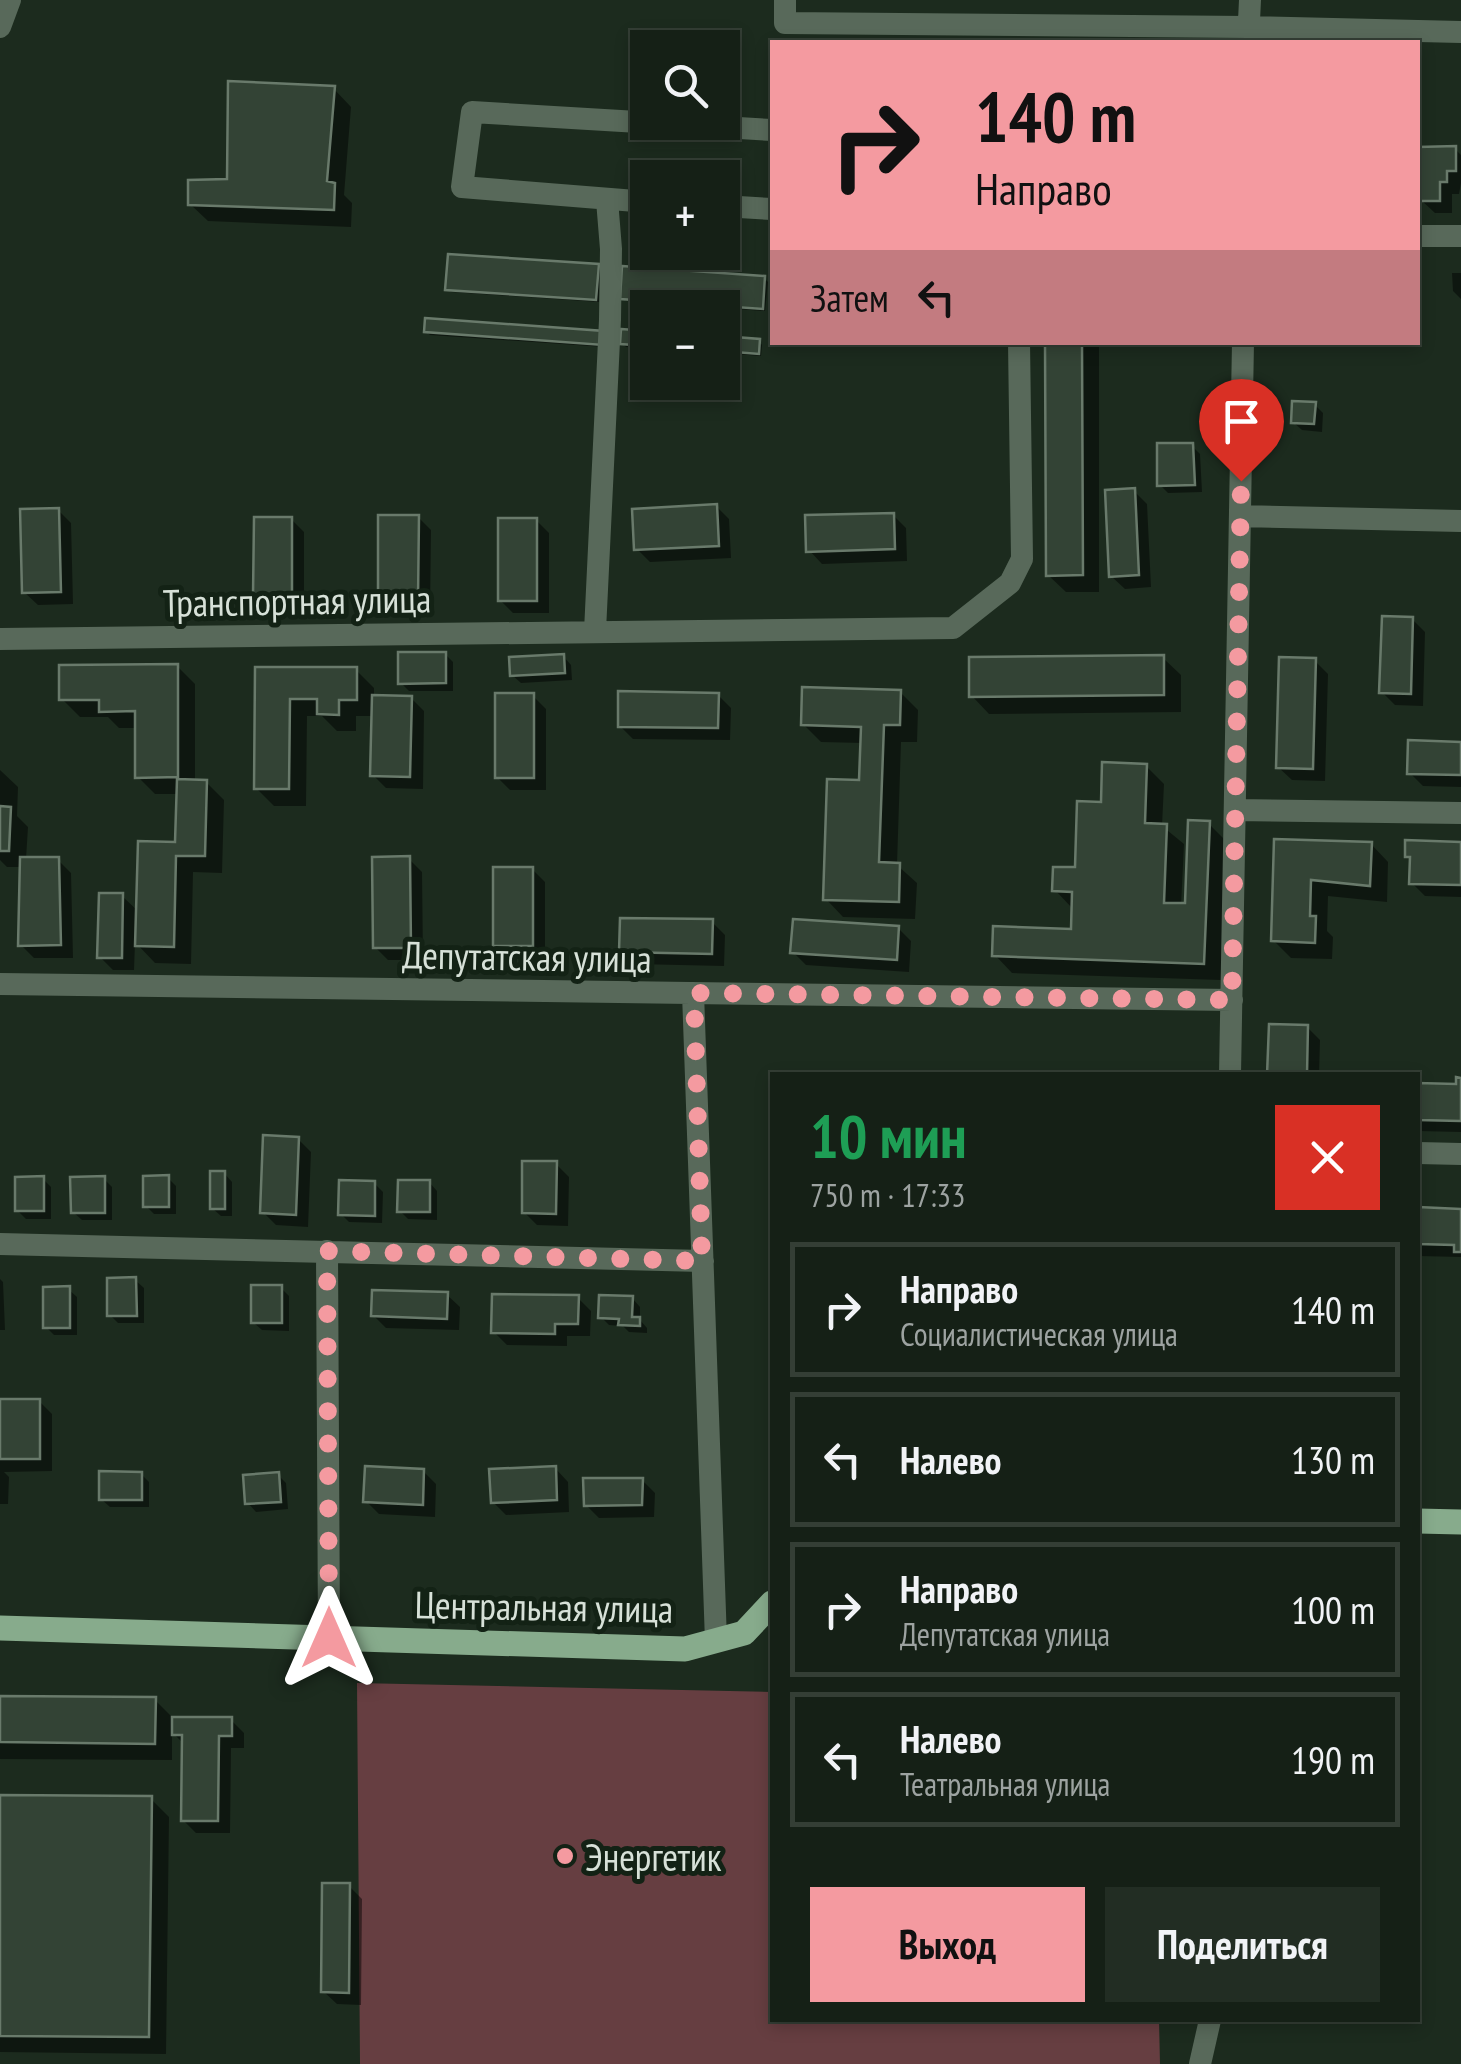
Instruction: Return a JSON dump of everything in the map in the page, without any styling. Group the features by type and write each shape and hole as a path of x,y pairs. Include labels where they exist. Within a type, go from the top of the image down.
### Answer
{"main road":[{"path":"1420,1521 1461,1522"},
{"name":"Центральная улица","path":"0,1628 685,1649 744,1633 770,1605"}],"street":[{"path":"0,27 10,0"},
{"path":"1248,35 1250,0"},
{"path":"785,12 1012,12 1248,35 1461,32"},
{"path":"630,201 462,187 472,112 770,130"},
{"path":"595,631 612,249 607,200"},
{"path":"740,207 770,209"},
{"path":"1420,236 1461,236"},
{"name":"Транспортная улица","path":"0,639 953,628 1010,582 1022,559 1018,345"},
{"path":"1230,1072 1243,345"},
{"path":"1240,516 1461,522"},
{"path":"1236,810 1461,812"},
{"name":"Депутатская улица","path":"0,984 1232,1000"},
{"path":"694,993 716,1640"},
{"path":"1420,1153 1461,1154"},
{"path":"0,1244 702,1261"},
{"path":"327,1251 329,1638"},
{"path":"1200,2064 1210,2022"}],"shaded area":[{"name":"Энергетик","path":"357,1683 770,1692 770,2022 1159,2022 1160,2064 360,2064"}],"building":[{"path":"228,81 335,86 327,181 335,183 334,210 188,205 188,180 227,179"},
{"path":"1456,146 1456,171 1447,171 1447,182 1440,182 1440,201 1420,201 1420,147"},
{"path":"448,254 599,264 596,300 445,290"},
{"path":"622,266 630,267 630,270 765,276 763,309 740,307 740,290 630,290 630,300 620,299"},
{"path":"425,318 604,331 603,345 424,332"},
{"path":"621,329 630,330 630,345 620,344"},
{"path":"740,337 760,339 759,354 740,352"},
{"path":"1045,345 1082,345 1083,575 1046,576"},
{"path":"1292,401 1316,402 1314,424 1291,423"},
{"path":"1157,443 1193,443 1195,485 1157,486"},
{"path":"1135,488 1139,575 1109,577 1105,490"},
{"path":"717,504 719,546 634,550 632,509"},
{"path":"59,508 61,592 22,593 20,509"},
{"path":"894,513 895,549 806,552 805,515"},
{"path":"378,515 419,515 418,601 378,601"},
{"path":"254,517 292,517 292,596 253,596"},
{"path":"498,518 537,518 537,601 498,601"},
{"path":"1382,616 1413,617 1411,694 1379,693"},
{"path":"398,652 446,652 446,683 398,684"},
{"path":"564,654 565,673 510,676 509,657"},
{"path":"1164,655 1164,695 969,697 969,657"},
{"path":"1279,657 1316,658 1313,769 1276,768"},
{"path":"178,664 178,777 135,778 135,711 99,712 99,700 59,700 59,665"},
{"path":"255,667 357,667 357,700 339,700 339,715 317,714 317,699 290,699 289,789 254,789"},
{"path":"802,687 901,690 900,725 884,725 879,862 900,863 899,902 823,900 827,779 859,780 861,727 801,725"},
{"path":"618,691 719,693 718,728 618,727"},
{"path":"495,693 534,693 534,778 495,778"},
{"path":"372,695 412,696 410,777 370,776"},
{"path":"1408,740 1461,742 1461,775 1407,774"},
{"path":"1102,762 1147,764 1145,823 1167,824 1164,903 1185,903 1188,820 1210,821 1204,964 992,956 993,926 1071,929 1072,892 1052,891 1053,867 1075,867 1077,801 1101,802"},
{"path":"177,779 207,780 205,856 176,856 174,947 135,946 138,841 175,842"},
{"path":"0,806 11,807 9,851 0,851"},
{"path":"1274,839 1372,842 1370,886 1311,880 1310,916 1316,916 1315,943 1271,941"},
{"path":"1405,840 1461,842 1461,885 1409,884 1410,857 1405,857"},
{"path":"410,856 411,948 373,948 372,857"},
{"path":"20,857 59,857 61,945 18,946"},
{"path":"493,867 533,867 533,946 493,946"},
{"path":"99,893 123,893 122,958 97,958"},
{"path":"620,918 713,919 712,954 619,952"},
{"path":"793,919 899,926 897,960 790,953"},
{"path":"1269,1024 1308,1025 1307,1072 1267,1072"},
{"path":"1456,1077 1461,1078 1461,1121 1420,1120 1420,1083 1456,1084"},
{"path":"263,1135 299,1137 296,1215 260,1213"},
{"path":"522,1161 557,1161 556,1214 522,1213"},
{"path":"210,1171 225,1171 225,1209 210,1209"},
{"path":"169,1175 169,1207 143,1207 143,1176"},
{"path":"44,1176 44,1211 15,1211 15,1177"},
{"path":"105,1176 105,1213 71,1213 70,1177"},
{"path":"339,1180 375,1181 375,1216 338,1215"},
{"path":"398,1180 430,1180 430,1212 397,1212"},
{"path":"1420,1207 1461,1209 1461,1252 1454,1252 1454,1245 1420,1244"},
{"path":"136,1277 137,1316 107,1316 107,1278"},
{"path":"251,1285 282,1285 282,1323 251,1323"},
{"path":"70,1286 70,1328 43,1328 43,1287"},
{"path":"372,1290 448,1292 447,1319 371,1316"},
{"path":"492,1294 579,1295 578,1324 555,1324 555,1334 491,1333"},
{"path":"599,1295 633,1296 632,1317 640,1317 640,1326 618,1325 619,1319 598,1318"},
{"path":"0,1399 40,1399 40,1459 0,1459"},
{"path":"365,1466 424,1469 423,1505 363,1502"},
{"path":"556,1466 557,1500 491,1503 489,1469"},
{"path":"99,1471 142,1472 142,1500 99,1500"},
{"path":"279,1472 281,1502 245,1504 243,1475"},
{"path":"583,1478 643,1478 642,1505 584,1506"},
{"path":"0,1696 156,1697 155,1744 0,1742"},
{"path":"172,1717 232,1717 232,1736 219,1736 218,1821 181,1821 182,1735 172,1735"},
{"path":"0,1795 152,1796 149,2037 0,2036"},
{"path":"322,1883 350,1883 349,1993 321,1992"}],"place":[{"name":"Энергетик","path":"565,1856"}],"route":[{"path":"329,1638 327,1251 702,1261 694,993 1232,1000 1241,481"}]}
